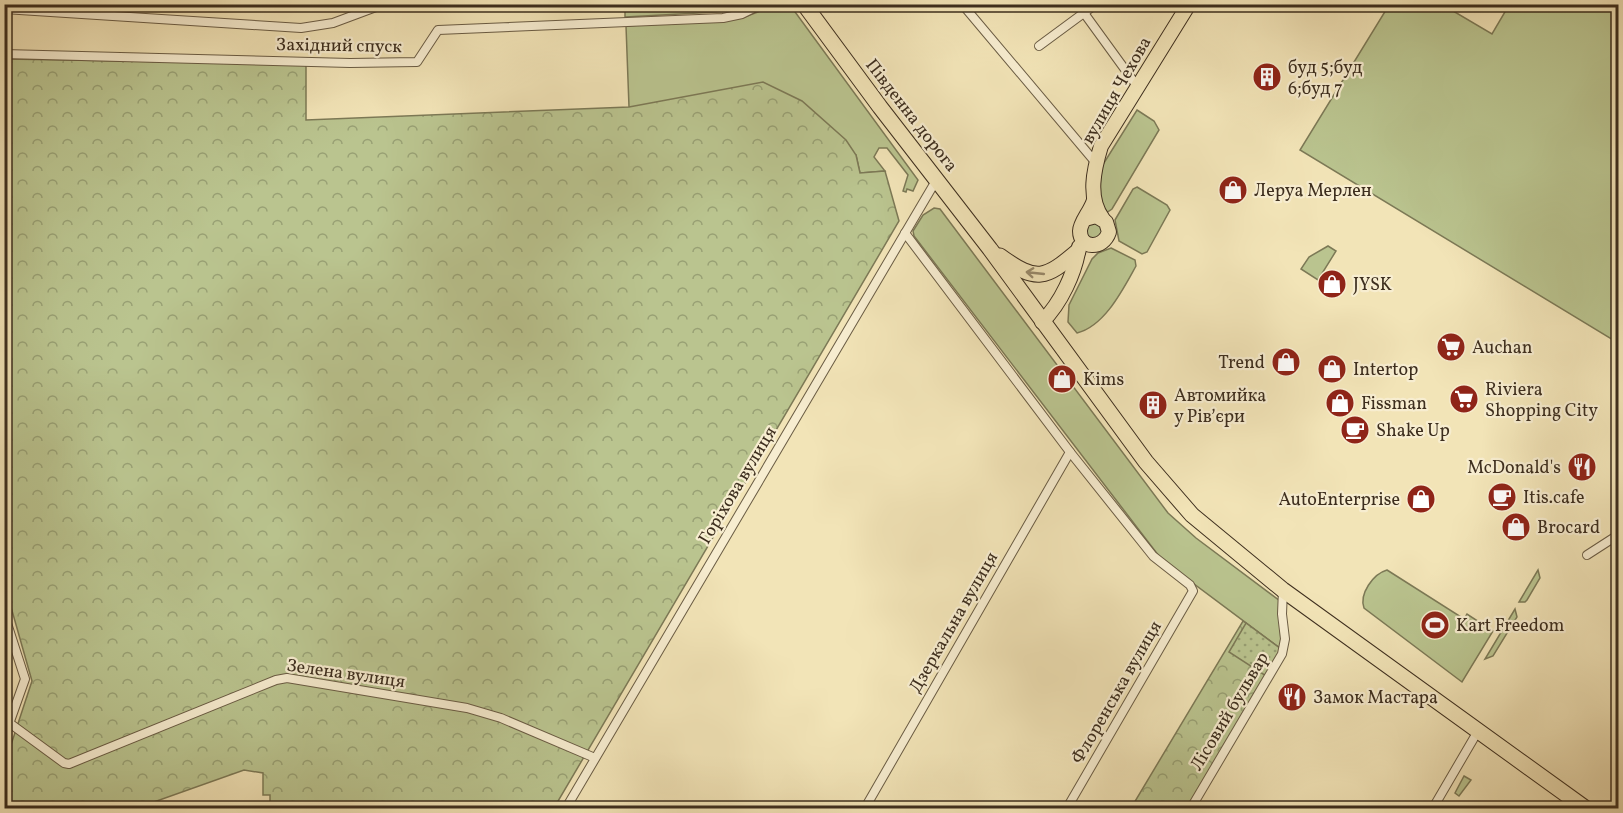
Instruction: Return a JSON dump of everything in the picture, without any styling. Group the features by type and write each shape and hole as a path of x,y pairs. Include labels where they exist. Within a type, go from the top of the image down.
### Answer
{"highway":[{"name":"Південна дорога","path":"804,4 990,249 1139,453 1177,500 1208,531 1283,590 1585,808"},
{"path":"990,249 1022,271 1040,275 1058,269 1078,251"}],"main road":[{"name":"вулиця Чехова","path":"1073,270 1083,226 1094,200 1096,163 1101,146 1189,4"},
{"name":"вулиця Чехова","path":"1094,200 1103,219"},
{"path":"1042,322 1057,302 1073,270 1083,256 1104,242 1108,236 1108,225 1103,219 1092,216 1083,226 1084,241 1090,245 1097,245"}],"street":[{"path":"4,9 301,28 333,23 384,4"},
{"name":"Західний спуск","path":"4,54 350,63 417,62 438,30 723,18 742,14 762,4"},
{"path":"962,4 1096,163"},
{"path":"1039,46 1096,4"},
{"path":"1084,14 1137,86"},
{"name":"Горіхова вулиця","path":"566,808 937,179"},
{"path":"905,233 1070,452"},
{"name":"Флоренська вулиця","path":"1067,808 1193,591 1190,585 1153,556 1070,452"},
{"name":"Дзеркальна вулиця","path":"865,808 1070,452"},
{"path":"1587,555 1618,535"},
{"name":"Лісовий бульвар","path":"1191,808 1282,654 1286,639 1282,614 1283,590"},
{"path":"4,614 26,679 7,721 4,738"},
{"name":"Зелена вулиця","path":"7,721 64,763 69,764 276,680 287,678 467,708 501,718 595,758"},
{"path":"1433,808 1478,731"}],"green space":[{"path":"300,5 382,5 352,15 349,6 338,10"},
{"path":"625,5 752,5 735,11 625,17"},
{"path":"776,5 790,5 918,180 913,191 907,189 906,192 903,191 908,175 887,148 879,148 874,157 885,171 860,173 856,155 629,107 626,26 742,18"},
{"path":"1389,5 1443,5 1492,34 1509,5 1618,5 1618,343 1300,150"},
{"path":"5,59 306,64 306,120 629,107 763,82 802,101 846,140 856,155 860,173 885,171 899,221 554,808 270,808 270,795 263,795 263,773 244,770 137,808 5,808 5,763 32,681 5,586"},
{"path":"1137,110 1154,121 1159,130 1112,209 1106,213 1100,208 1099,187 1102,166"},
{"path":"1137,187 1167,205 1170,210 1147,252 1142,254 1119,241 1115,220 1133,189"},
{"path":"934,208 940,209 1168,513 1196,538 1280,601 1281,649 1162,560 914,236 913,231 923,215"},
{"path":"1090,219 1106,228 1092,243 1083,228"},
{"path":"1328,246 1336,251 1318,280 1301,269 1309,257"},
{"path":"1111,248 1135,260 1136,266 1105,315 1087,329 1077,333 1068,322 1069,305 1092,259 1098,253"},
{"name":"Kart Freedom","path":"1387,570 1464,619 1467,614 1493,631 1462,682 1364,608 1365,591 1368,585"},
{"path":"1538,570 1540,578 1527,600 1519,602"},
{"path":"1515,609 1517,617 1493,656 1485,659"},
{"path":"1243,621 1281,649 1189,808 1131,808"},
{"path":"1246,623 1281,649 1266,676 1229,652"},
{"path":"1464,776 1471,780 1459,796 1455,793"}],"place":[{"name":"буд 5;буд 6;буд 7","path":"1267,77"},
{"name":"Леруа Мерлен","path":"1233,190"},
{"name":"JYSK","path":"1332,284"},
{"name":"Auchan","path":"1451,347"},
{"name":"Trend","path":"1286,362"},
{"name":"Intertop","path":"1332,369"},
{"name":"Kims","path":"1062,379"},
{"name":"Riviera Shopping City","path":"1464,399"},
{"name":"Fissman","path":"1340,403"},
{"name":"Автомийка у Рівʼєри","path":"1153,405"},
{"name":"Shake Up","path":"1355,430"},
{"name":"McDonald's","path":"1582,467"},
{"name":"Itis.cafe","path":"1502,497"},
{"name":"AutoEnterprise","path":"1421,499"},
{"name":"Brocard","path":"1516,527"},
{"name":"Kart Freedom","path":"1435,625"},
{"name":"Замок Мастара","path":"1292,697"}]}
